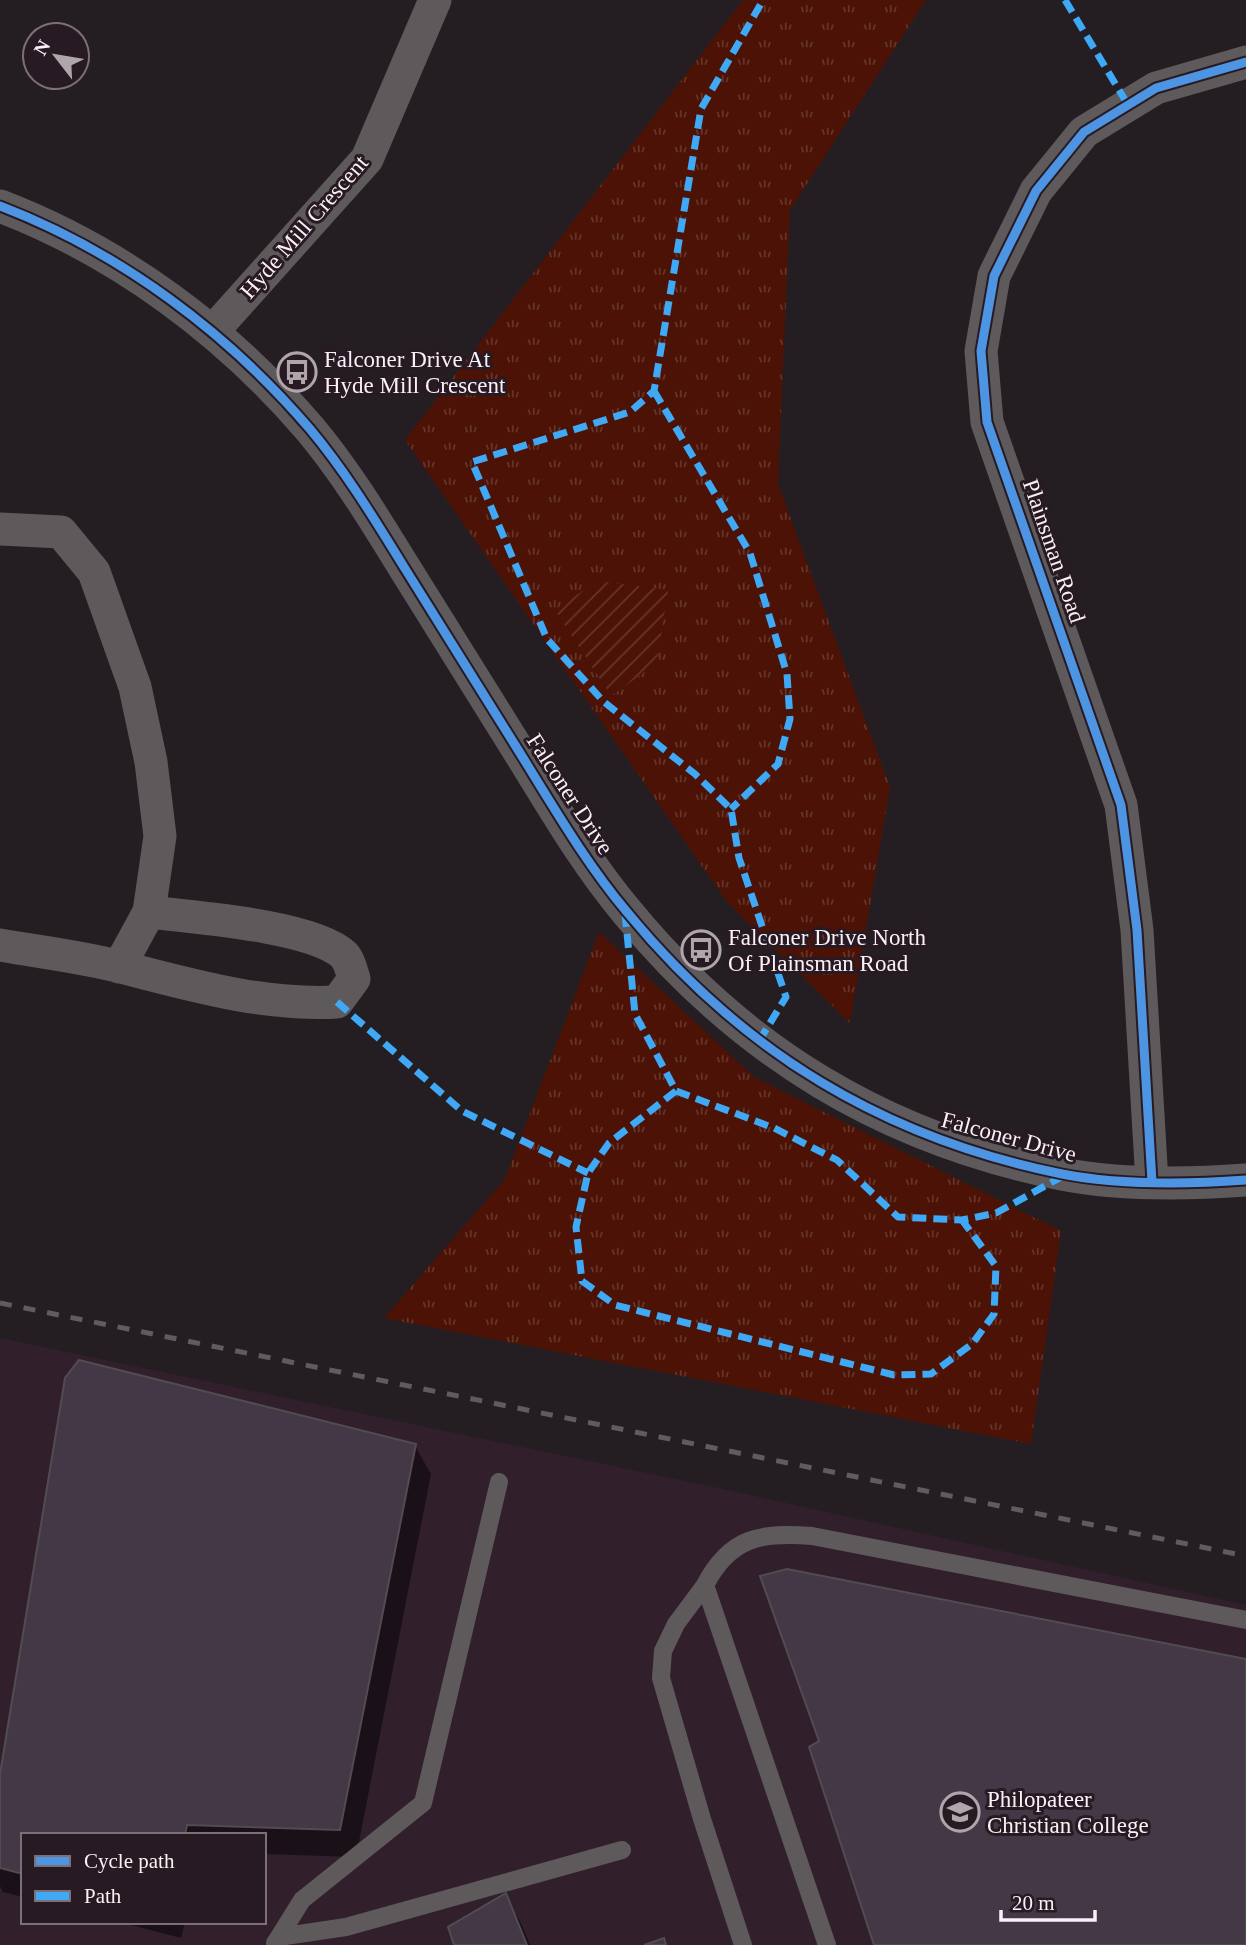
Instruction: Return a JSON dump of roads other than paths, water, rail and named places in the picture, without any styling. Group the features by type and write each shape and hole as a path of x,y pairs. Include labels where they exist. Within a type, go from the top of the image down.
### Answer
{"street":[{"name":"Hyde Mill Crescent","path":"213,331 367,159 435,0"},
{"name":"Plainsman Road","path":"1152,1182 1137,930 1121,804 987,422 981,351 994,276 1036,191 1084,132 1156,88 1246,62"},
{"name":"Falconer Drive","path":"0,206 60,233 127,270 213,331 271,387 311,431 358,492 568,829 624,909 682,974 759,1041 835,1092 897,1124 963,1150 1065,1175 1152,1182 1246,1180"},
{"path":"0,529 61,532 94,572 135,687 151,762 160,836 149,912 119,967"},
{"path":"0,945 119,967 164,980 306,1004 337,1002 354,979 345,956 324,942 268,927 149,912"}],"lane":[{"path":"277,1941 302,1900 423,1803 499,1482"},
{"path":"743,1945 702,1819 661,1678 663,1651 676,1624 705,1585 715,1566 731,1549 777,1534 812,1536 1246,1620"},
{"path":"705,1585 827,1945"},
{"path":"277,1941 346,1927 622,1850"}],"railway":[{"path":"0,1303 1246,1556"}],"place":[{"name":"Falconer Drive At Hyde Mill Crescent","path":"297,372"},
{"name":"Falconer Drive North Of Plainsman Road","path":"701,950"},
{"name":"Philopateer Christian College","path":"960,1812"}]}
